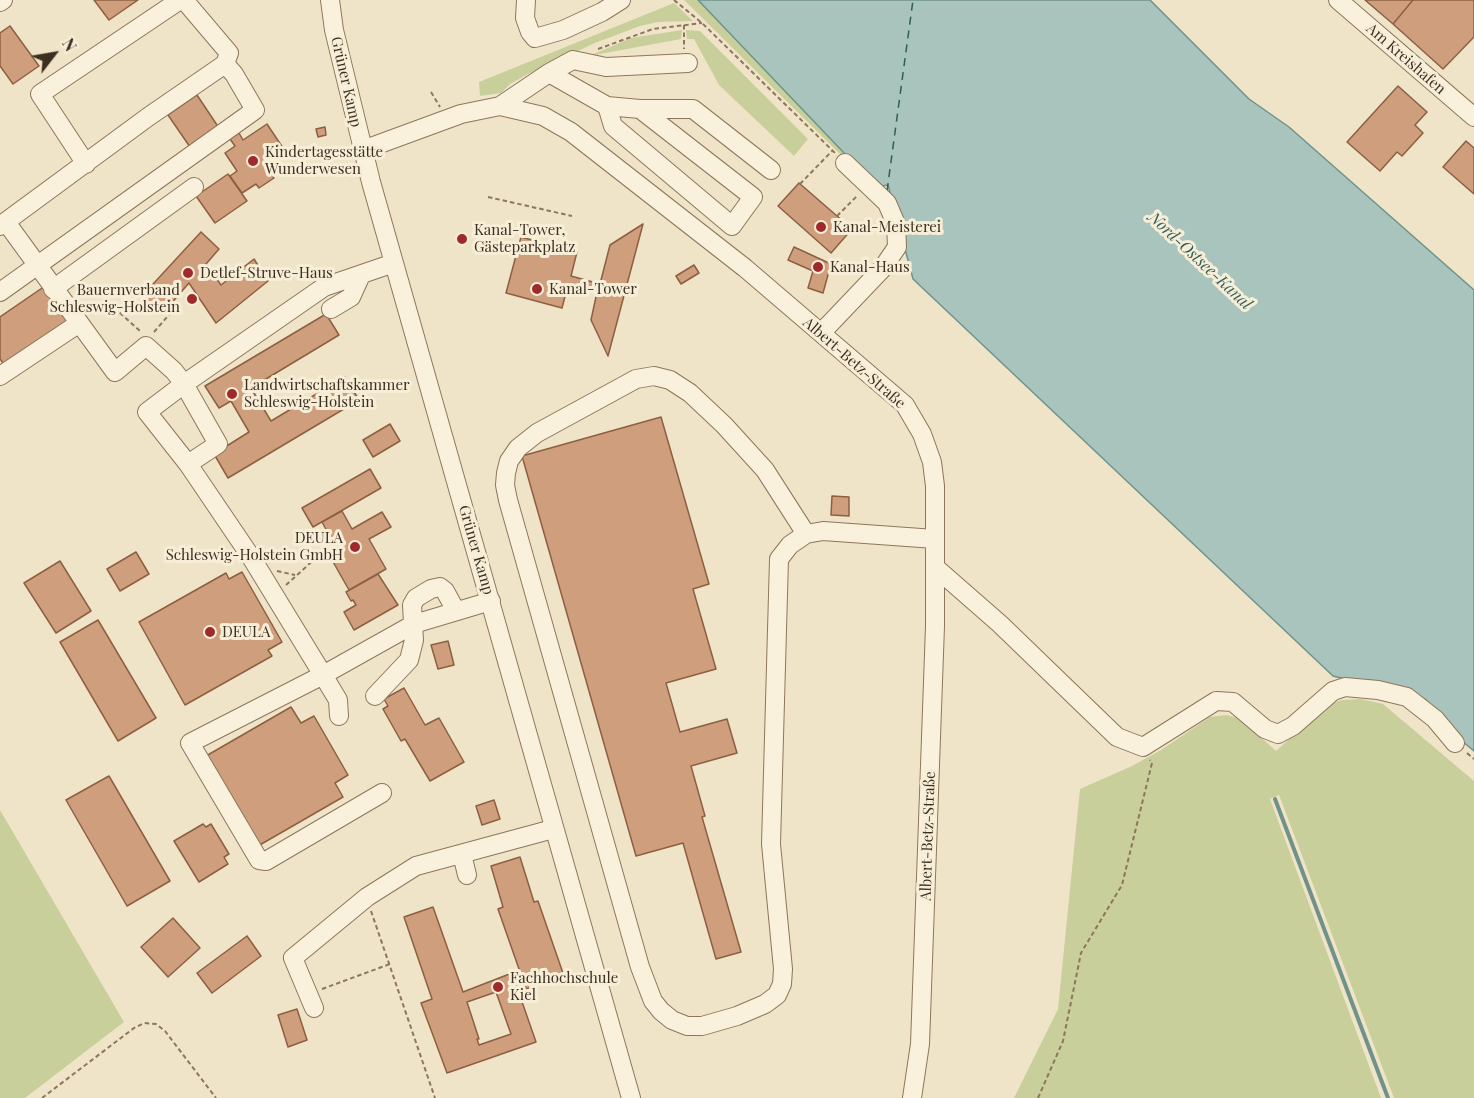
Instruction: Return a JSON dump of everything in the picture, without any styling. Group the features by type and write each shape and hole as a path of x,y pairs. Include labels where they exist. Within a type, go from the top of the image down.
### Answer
{"street":[{"path":"86,164 40,94 182,0 230,53 225,64 148,117 86,164 3,224 115,372 146,346 184,384 218,444 188,464"},
{"name":"Grüner Kamp","path":"330,0 334,30 363,150 553,829 631,1098"},
{"path":"526,0 525,18 535,38 573,26 621,0"},
{"name":"Am Kreishafen","path":"1338,0 1474,117"},
{"path":"500,106 573,60 606,67 686,63"},
{"path":"0,292 255,110 234,74 225,64"},
{"path":"549,74 607,106 640,109 693,109 771,170"},
{"name":"Albert-Betz-Straße","path":"363,150 461,114 500,106 543,116 571,132 745,268 905,405 922,434 932,462 936,568 920,1044 912,1098"},
{"path":"607,106 613,126 732,226 753,197 640,109"},
{"path":"821,333 882,269 897,247 896,224 887,203 839,157"},
{"path":"53,289 194,187"},
{"path":"339,716 338,700 276,596 188,464 147,412 324,287 394,263"},
{"path":"331,309 351,297 361,275"},
{"path":"0,376 78,324"},
{"path":"806,534 765,470 724,425 690,393 670,380 654,376 636,378 537,433 518,448 509,461 506,473 505,485 508,500 640,967 653,1001 672,1020 687,1026 702,1026 737,1016 765,1004 777,995 782,984 783,969 771,844 779,559 790,545 806,534 823,531 935,539"},
{"path":"936,568 1000,624 1117,738 1143,747 1215,701 1233,702 1266,729 1278,734 1293,726 1333,691 1345,687 1378,690 1407,697 1435,719 1455,743"},
{"path":"375,696 409,660 414,640 413,601 436,587 440,587 445,591 456,611"},
{"path":"382,793 266,861 259,860 190,743 323,675 414,624 491,601"},
{"path":"311,1001 293,958 367,897 416,866 553,829"},
{"path":"462,854 467,874"}],"path":[{"path":"674,0 702,22 839,157 800,184"},
{"path":"622,39 653,28 702,22"},
{"path":"684,25 686,63"},
{"path":"430,92 439,105"},
{"path":"837,216 867,185"},
{"path":"488,197 572,216"},
{"path":"78,324 108,302 148,339 174,309"},
{"path":"276,596 295,575 318,556"},
{"path":"1038,1098 1063,1041 1081,952 1122,885 1152,763 1143,747"},
{"path":"367,897 435,1098"},
{"path":"311,1001 390,964"},
{"path":"42,1098 134,1028 144,1023 156,1024 165,1031 216,1098"}],"green space":[{"path":"684,0 698,0 844,153 841,155"},
{"path":"674,3 693,21 658,22 640,26 595,43 526,75 510,84 501,93 480,96 479,82"},
{"path":"682,30 681,39 589,56 631,38"},
{"path":"686,30 700,31 808,139 794,156 719,85 694,39 687,39"},
{"path":"1361,699 1383,704 1474,781 1474,1098 1394,1098 1279,795 1270,799 1381,1098 1014,1098 1058,1009 1080,789 1132,766 1161,750 1210,717 1226,715 1239,718 1276,751 1326,706 1341,700"},
{"path":"0,810 124,1022 25,1098 0,1098"}],"water":[{"name":"Nord-Ostsee-Kanal","path":"698,0 1150,0 1249,99 1289,127 1474,290 1474,751 1462,741 1425,699 1333,676 913,279 888,185 882,186 844,153"}],"building":[{"path":"94,0 138,0 109,20"},
{"path":"1365,0 1413,0 1393,24"},
{"path":"1413,0 1474,0 1474,37 1443,69 1393,24"},
{"path":"10,26 39,66 13,84 0,66 0,33"},
{"path":"1398,86 1427,112 1415,125 1423,133 1402,156 1397,152 1380,171 1347,142"},
{"path":"197,95 219,128 190,147 168,115"},
{"path":"267,124 283,148 263,162 274,178 259,188 256,184 242,193 230,176 237,171 225,153 235,146 230,139 239,133 243,140"},
{"path":"325,127 326,135 318,137 316,129"},
{"path":"1466,141 1474,148 1474,194 1443,167"},
{"path":"228,174 247,201 215,223 196,196"},
{"path":"799,183 852,229 831,253 778,206"},
{"name":"Kanal-Tower","path":"643,224 608,356 591,320 597,292 568,285 562,308 506,293 521,237 577,252 571,276 600,284 610,245"},
{"name":"Detlef-Struve-Haus","path":"201,232 219,249 206,264 221,285 254,259 268,281 216,323 189,283 162,314 142,296"},
{"name":"Kanal-Haus","path":"794,247 831,264 823,293 808,288 813,271 788,260"},
{"path":"694,265 699,273 681,284 676,276"},
{"path":"45,286 70,322 5,366 0,359 0,317"},
{"name":"Landwirtschaftskammer Schleswig-Holstein","path":"326,314 339,335 251,388 271,421 345,377 359,400 228,478 214,454 249,432 231,401 219,408 205,386"},
{"path":"661,417 709,584 693,589 716,669 666,683 680,732 727,719 737,753 691,766 705,816 702,817 741,952 716,959 683,843 636,856 522,456"},
{"path":"390,424 400,441 373,457 363,440"},
{"path":"370,469 381,488 313,527 302,508"},
{"path":"832,496 849,497 849,516 831,515"},
{"name":"DEULA Schleswig-Holstein GmbH","path":"342,511 352,529 382,512 391,527 369,539 386,569 349,590 332,560 340,555 322,522"},
{"path":"136,552 149,574 120,591 107,569"},
{"path":"60,561 91,611 56,633 24,583"},
{"name":"DEULA","path":"242,572 282,642 268,650 272,656 185,705 139,622 226,573 229,579"},
{"path":"378,574 398,605 354,630 344,612 356,605 346,592"},
{"path":"98,620 156,718 118,741 60,642"},
{"path":"448,641 454,665 438,669 431,645"},
{"path":"404,688 425,725 439,718 464,762 430,781 405,739 401,741 383,709 388,706 384,699"},
{"path":"291,707 301,723 314,716 348,775 335,783 343,797 258,846 206,756"},
{"path":"109,776 170,881 127,906 66,800"},
{"path":"494,800 500,819 482,825 476,806"},
{"path":"203,824 206,827 211,824 229,854 224,857 228,864 199,882 174,841"},
{"path":"520,857 534,902 538,901 564,976 526,989 498,909 503,907 491,866"},
{"name":"Fachhochschule Kiel","path":"433,907 463,992 512,973 536,1042 447,1073 421,1003 432,999 404,917","holes":["496,992 511,1034 479,1045 467,1002"]},
{"path":"173,918 200,948 168,977 141,947"},
{"path":"247,936 261,956 212,993 197,973"},
{"path":"297,1009 307,1040 288,1047 278,1015"}],"waterway":[{"path":"1275,799 1388,1098"}],"ferry route":[{"path":"887,191 913,0"}],"place":[{"name":"Kindertagesstätte Wunderwesen","path":"253,161"},
{"name":"Kanal-Meisterei","path":"821,227"},
{"name":"Kanal-Tower, Gästeparkplatz","path":"462,239"},
{"name":"Kanal-Haus","path":"818,267"},
{"name":"Detlef-Struve-Haus","path":"188,273"},
{"name":"Kanal-Tower","path":"537,289"},
{"name":"Bauernverband Schleswig-Holstein","path":"192,299"},
{"name":"Landwirtschaftskammer Schleswig-Holstein","path":"232,394"},
{"name":"DEULA Schleswig-Holstein GmbH","path":"355,547"},
{"name":"DEULA","path":"210,632"},
{"name":"Fachhochschule Kiel","path":"498,987"}]}
